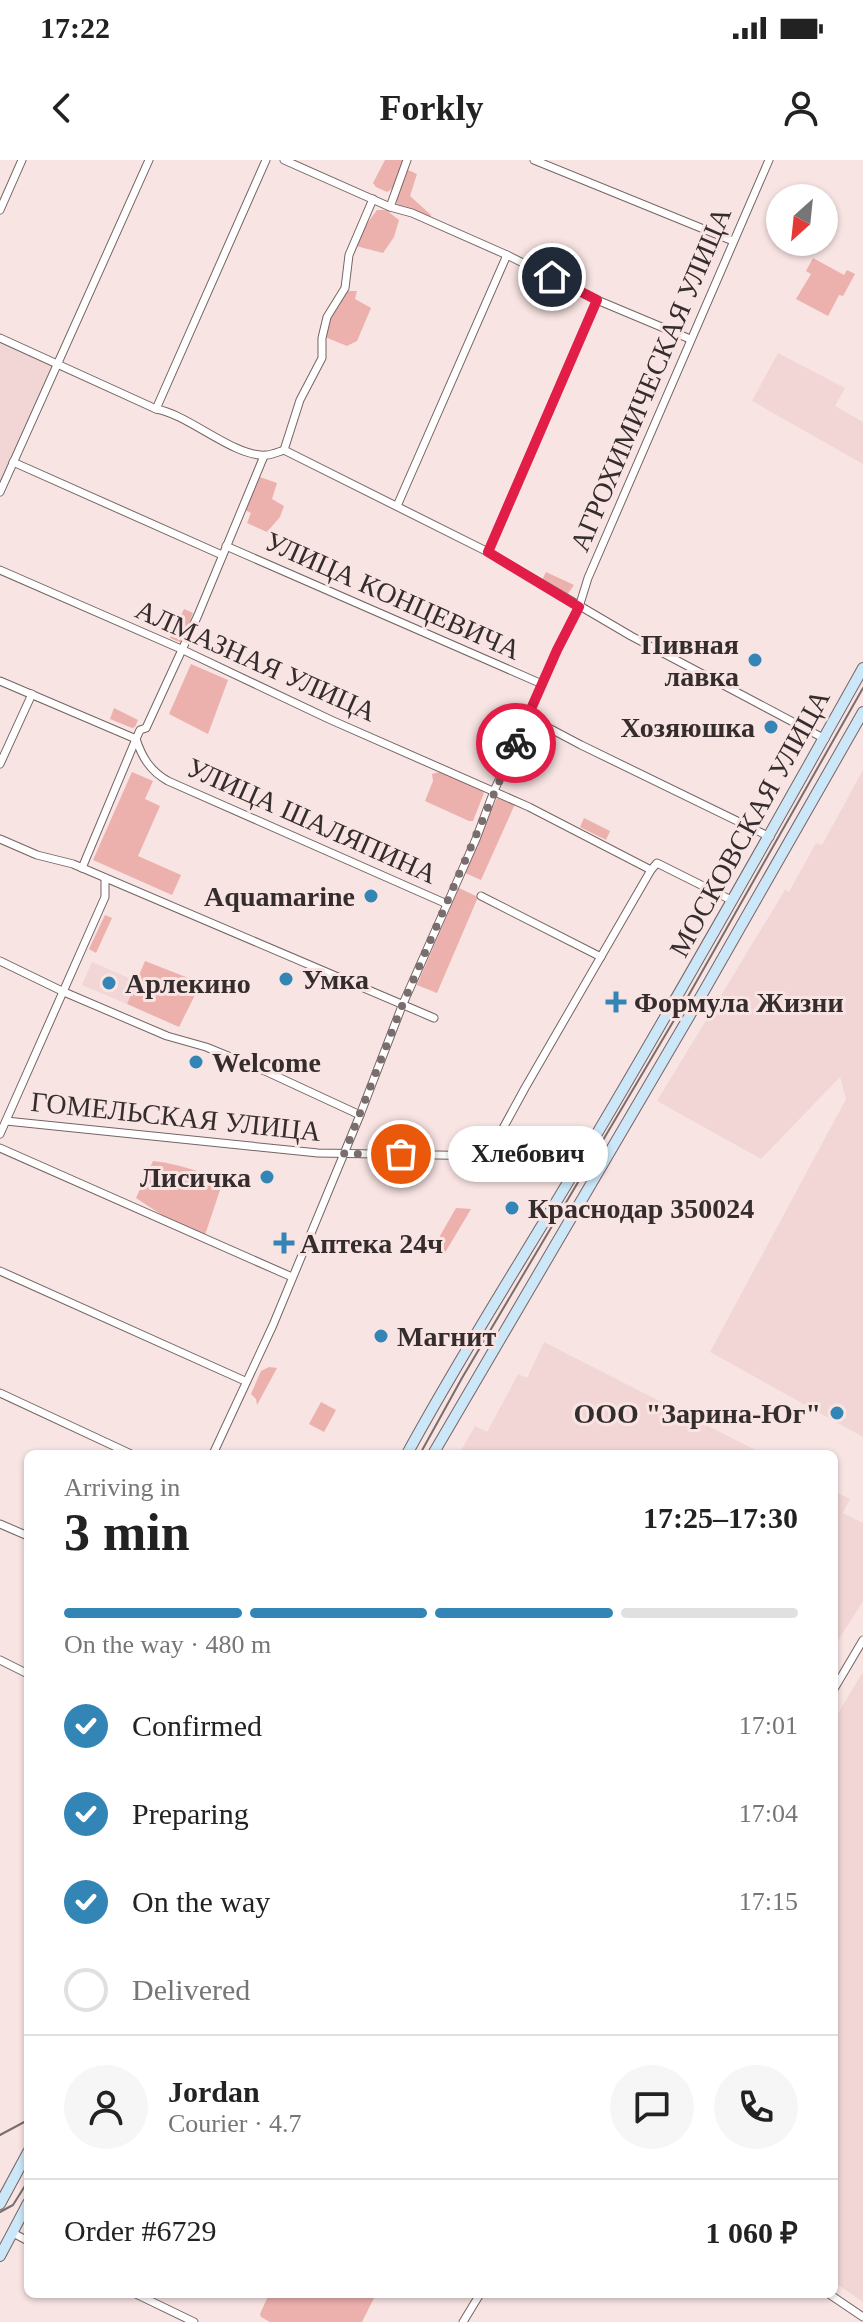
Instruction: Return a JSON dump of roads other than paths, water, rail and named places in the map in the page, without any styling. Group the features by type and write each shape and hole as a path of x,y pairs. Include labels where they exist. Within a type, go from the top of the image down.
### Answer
{"street":[{"path":"0,210 22,160"},
{"path":"0,492 149,160"},
{"path":"156,409 266,160"},
{"path":"284,160 390,207 412,213 507,255 597,300 690,339"},
{"path":"390,207 407,160"},
{"path":"534,160 733,241"},
{"name":"АГРОХИМИЧЕСКАЯ УЛИЦА","path":"215,1450 273,1325 402,1006 494,791 579,607 588,578 769,160"},
{"path":"284,450 300,400 322,358 322,338 327,317 345,288 349,255 373,199"},
{"path":"397,506 507,255"},
{"path":"488,552 597,300"},
{"path":"0,338 175,415 242,449 264,456 284,450 488,552 579,607 825,739"},
{"path":"82,868 140,730 146,728 198,615 264,456"},
{"name":"УЛИЦА КОНЦЕВИЧА","path":"13,462 222,555"},
{"name":"УЛИЦА КОНЦЕВИЧА","path":"226,546 542,684"},
{"name":"АЛМАЗНАЯ УЛИЦА","path":"0,570 529,807 651,870 657,863 733,901"},
{"name":"МОСКОВСКАЯ УЛИЦА","path":"409,1450 733,901 863,668"},
{"path":"0,681 136,739"},
{"path":"0,764 32,694"},
{"name":"МОСКОВСКАЯ УЛИЦА","path":"435,1450 863,712"},
{"path":"528,717 770,837"},
{"name":"УЛИЦА ШАЛЯПИНА","path":"136,739 141,755 150,767 168,781 447,904"},
{"path":"0,839 37,855 82,868 434,1018"},
{"path":"490,1157 525,1088 651,870"},
{"path":"0,1134 105,897 105,879"},
{"path":"481,896 601,957"},
{"path":"0,961 64,992 167,1036 206,1047 265,1071 360,1115"},
{"name":"ГОМЕЛЬСКАЯ УЛИЦА","path":"6,1121 344,1154 582,1160"},
{"path":"0,1148 292,1277"},
{"path":"0,1271 245,1381"},
{"path":"0,1393 122,1450"},
{"path":"0,1524 24,1534"},
{"path":"838,1682 863,1640"},
{"path":"0,1660 24,1672"},
{"path":"0,2204 24,2159"},
{"path":"0,2256 24,2211"},
{"path":"13,2233 24,2239"},
{"path":"144,2298 194,2322"},
{"path":"463,2322 478,2298"},
{"path":"835,2298 863,2317"}],"tram line":[{"path":"422,1450 686,1000 863,688"},
{"path":"0,2135 24,2122"},
{"path":"0,2212 13,2205 24,2187"}],"place":[{"name":"Пивная лавка","path":"755,660"},
{"name":"Хозяюшка","path":"771,727"},
{"name":"Aquamarine","path":"371,896"},
{"name":"Умка","path":"286,979"},
{"name":"Арлекино","path":"109,983"},
{"name":"Формула Жизни","path":"616,1002"},
{"name":"Welcome","path":"196,1062"},
{"name":"Хлебович","path":"401,1154"},
{"name":"Лисичка","path":"267,1177"},
{"name":"Краснодар 350024","path":"512,1208"},
{"name":"Аптека 24ч","path":"284,1243"},
{"name":"Магнит","path":"381,1336"},
{"name":"ООО \"Зарина-Юг\"","path":"837,1413"}]}
